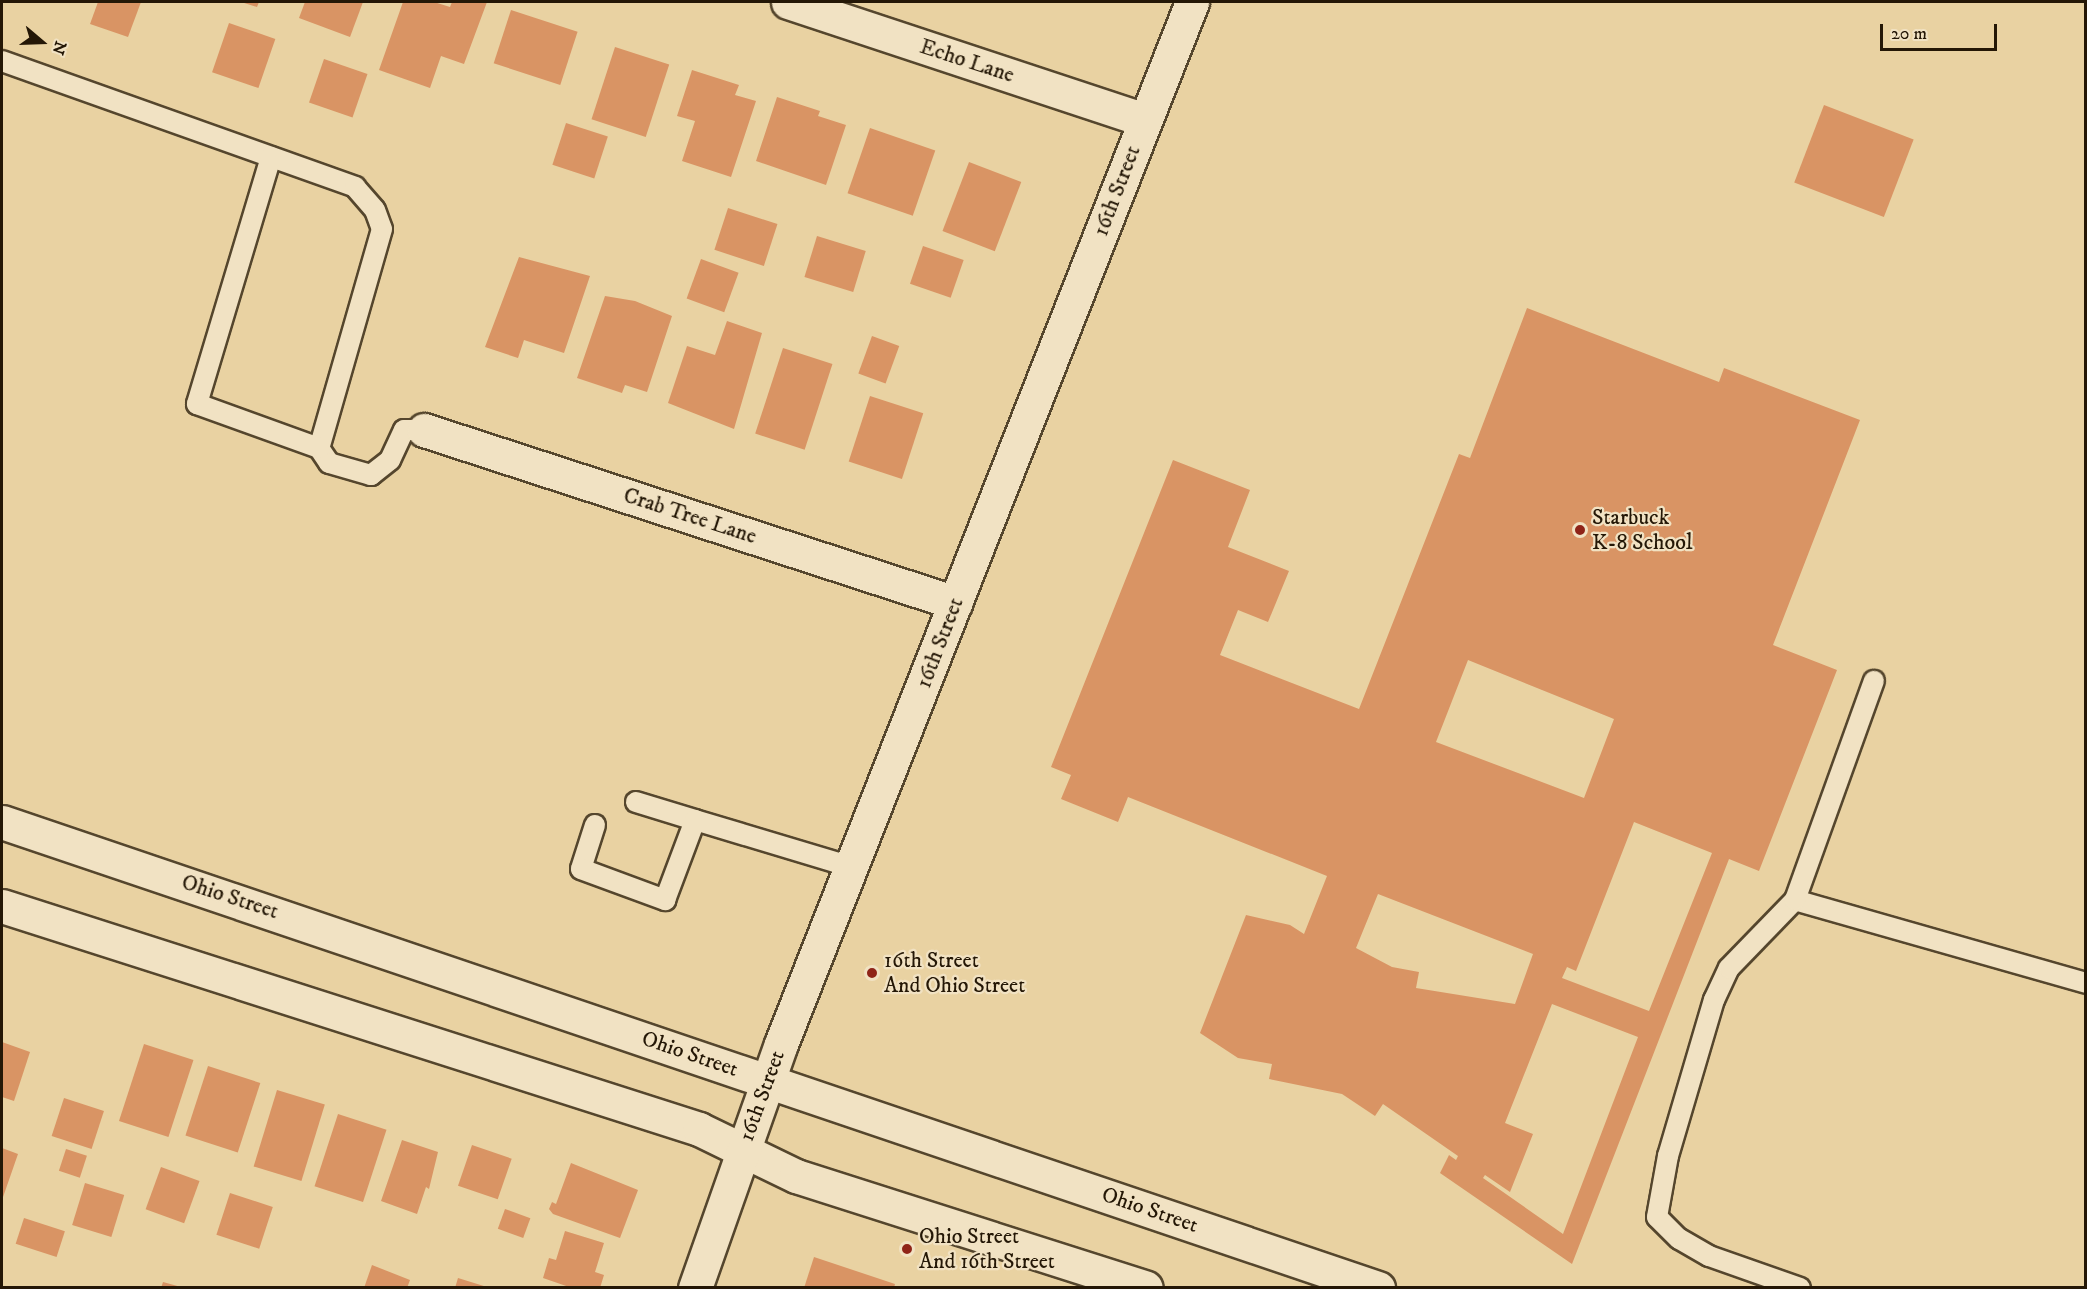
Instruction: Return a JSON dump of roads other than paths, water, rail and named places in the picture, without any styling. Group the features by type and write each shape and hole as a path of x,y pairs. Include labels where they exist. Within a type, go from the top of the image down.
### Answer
{"street":[{"name":"Echo Lane","path":"788,2 1145,120"},
{"name":"16th Street","path":"694,1287 767,1080 1192,2"},
{"name":"Crab Tree Lane","path":"424,430 956,603"},
{"name":"Ohio Street","path":"2,822 1378,1287"},
{"path":"2,906 699,1130 796,1176 1146,1287"}],"lane":[{"path":"2,61 355,188 375,210 382,229 319,448"},
{"path":"271,157 197,404 319,448 329,463 371,475 390,460 404,430 424,430"},
{"path":"1800,1287 1709,1256 1679,1239 1657,1217 1668,1156 1714,1000 1728,968 1795,900 1874,681"},
{"path":"636,802 852,867"},
{"path":"595,825 580,869 665,900 695,820"},
{"path":"1795,900 2085,983"}],"place":[{"name":"Starbuck K-8 School","path":"1580,530"},
{"name":"16th Street And Ohio Street","path":"872,973"},
{"name":"Ohio Street And 16th Street","path":"907,1249"}]}
